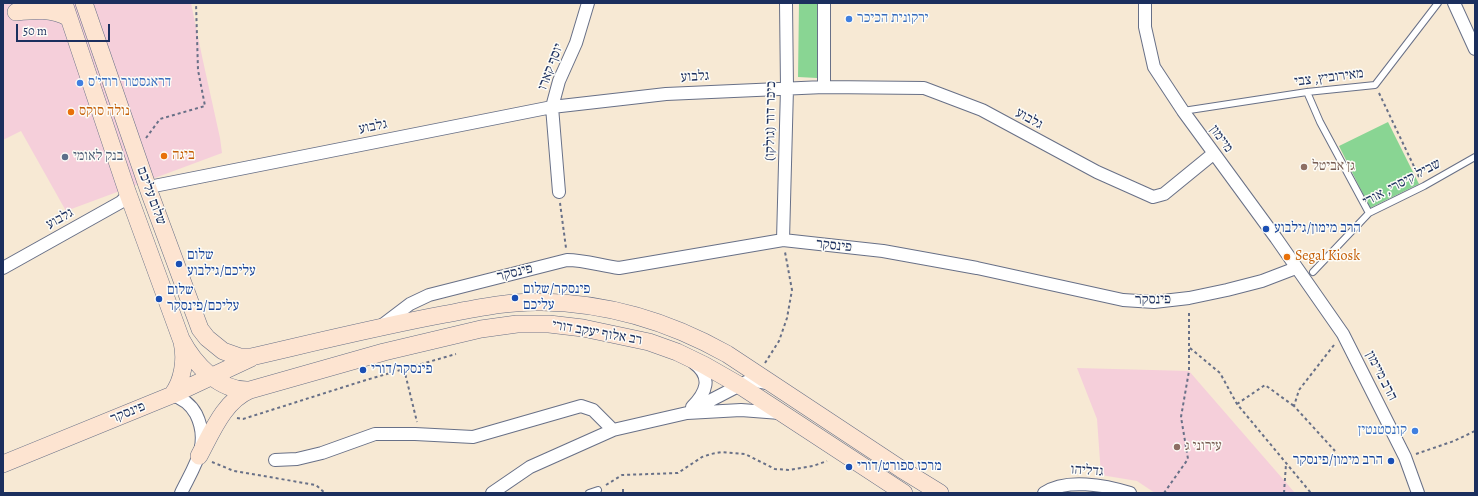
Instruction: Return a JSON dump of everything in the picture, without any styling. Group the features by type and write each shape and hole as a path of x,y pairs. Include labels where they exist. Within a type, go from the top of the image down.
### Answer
{"main road":[{"path":"10,15 36,3"},
{"name":"שלום עליכם","path":"90,8 146,184 200,329 207,338 222,351 235,356 252,358"},
{"path":"10,15 45,10 58,13 67,11"},
{"name":"שלום עליכם","path":"67,11 127,191 181,339 191,356 212,376"},
{"name":"רב אלוף יעקב דורי","path":"252,358 380,327 508,304 541,302 596,306 637,316 680,330 709,344 727,354 940,493"},
{"name":"רב אלוף יעקב דורי","path":"212,376 222,383 236,389 250,390 384,352 481,330 517,324 549,324 583,328 649,342 704,365 739,385 904,493"},
{"path":"172,395 177,388 182,372 183,354 181,339"},
{"name":"פינסקר","path":"3,464 172,395 252,358"},
{"path":"199,456 224,413 236,399 250,390"}],"street":[{"name":"יוסף קארו","path":"559,192 552,107 559,81 576,43 588,3"},
{"name":"כיכר דוד (גולקו)","path":"784,246 787,88 786,3"},
{"path":"824,3 824,87"},
{"name":"מיימון","path":"1145,3 1145,27 1154,67 1213,154 1276,238 1296,268 1309,275"},
{"path":"1454,3 1475,49"},
{"name":"גלבוע","path":"146,184 154,186 552,107 666,94 787,88 924,88 982,110 1096,172 1152,197 1164,194 1213,154"},
{"name":"גלבוע","path":"3,268 121,202 125,198 127,191"},
{"name":"פינסקר","path":"380,327 410,304 429,295 567,260 580,260 619,268 784,246 883,251 977,268 1123,300 1154,302 1189,298 1227,290 1262,281 1296,268"},
{"name":"הרב מיימון","path":"1309,275 1343,334 1405,457 1418,493"},
{"path":"686,357 702,368 706,383 704,393 687,413"},
{"path":"687,413 746,382 755,381 772,384"},
{"path":"172,395 189,404 194,411 199,420 203,440 199,456 181,493"},
{"path":"275,460 297,459 322,453 375,434 420,434 473,437 581,406 593,410 614,430"},
{"path":"492,493 530,467 614,430 687,413 741,410 783,414"},
{"name":"גדליהו","path":"1044,493 1057,486 1072,484 1102,487 1130,493"}],"lane":[{"name":"מאירוביץ, צבי","path":"1183,111 1307,92 1375,85 1438,3"},
{"path":"1307,92 1320,122 1369,213"},
{"name":"שביל קיסרי, אורי","path":"1309,275 1369,213 1424,186 1475,157"},
{"path":"589,493 598,490"}],"path":[{"path":"145,139 160,119 205,106 198,70 196,3"},
{"path":"1375,85 1424,186"},
{"path":"559,192 566,249"},
{"path":"765,363 779,341 788,318 792,290 784,246"},
{"path":"1164,493 1188,459 1181,417 1190,371 1189,311"},
{"path":"1294,406 1299,390 1338,341"},
{"path":"1190,348 1220,373 1236,404 1311,493"},
{"path":"244,419 456,354"},
{"path":"404,369 420,434"},
{"path":"1236,404 1266,384 1294,406 1335,451"},
{"path":"1412,455 1454,441 1475,431"},
{"path":"598,490 622,475 678,473 685,470 691,463 702,457 722,452 744,454 775,468 789,470 813,466 827,461"},
{"path":"199,456 234,471 316,485 325,493"},
{"path":"1284,493 1286,463"}],"shaded area":[{"path":"3,3 191,3 222,153 66,211 21,131 3,140"},
{"name":"עירוני ג","path":"1077,368 1189,371 1295,493 1155,493 1137,481 1101,475 1097,419"}],"green space":[{"path":"799,3 818,3 817,78 798,77"},
{"path":"1388,122 1419,184 1370,208 1339,146"}],"place":[{"name":"ירקונית הכיכר","path":"849,19"},
{"name":"דראגסטור רודי'ס","path":"80,83"},
{"name":"נולה סוקס","path":"71,112"},
{"name":"ביגה","path":"164,156"},
{"name":"בנק לאומי","path":"65,157"},
{"name":"גן אביטל","path":"1304,167"},
{"name":"הרב מימון/גילבוע","path":"1266,229"},
{"name":"Segal Kiosk","path":"1287,257"},
{"name":"שלום עליכם/גילבוע","path":"179,264"},
{"name":"פינסקר/שלום עליכם","path":"515,298"},
{"name":"שלום עליכם/פינסקר","path":"159,299"},
{"name":"פינסקר/דורי","path":"363,370"},
{"name":"קונסטנטין","path":"1415,431"},
{"name":"עירוני ג","path":"1177,447"},
{"name":"הרב מימון/פינסקר","path":"1391,461"},
{"name":"מרכז ספורט/דורי","path":"849,467"}]}
